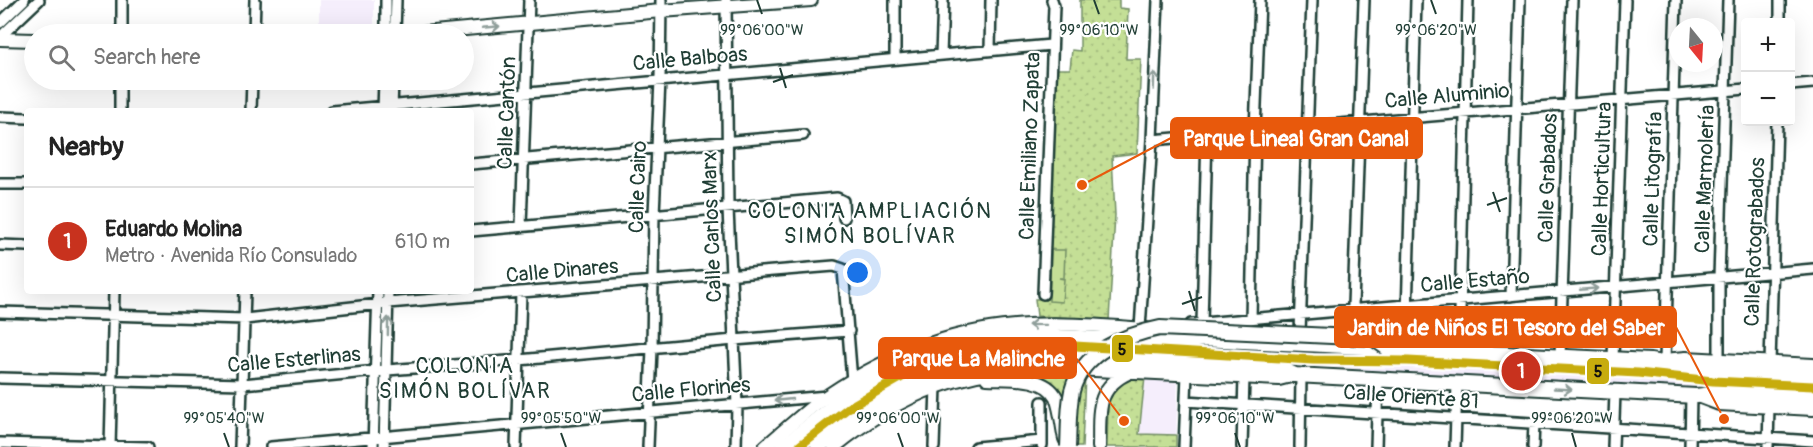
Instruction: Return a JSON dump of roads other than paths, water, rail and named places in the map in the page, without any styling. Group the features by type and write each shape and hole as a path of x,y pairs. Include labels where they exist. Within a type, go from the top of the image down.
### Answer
{"highway":[{"path":"1067,447 1072,393 1080,372 1096,355 1109,346 1142,332 1160,328 1373,338 1387,348"},
{"path":"783,447 861,387 902,366 940,351 980,341 1075,332 1110,333 1183,342 1202,339 1650,361 1726,371 1813,376"},
{"path":"818,447 867,411 933,376 1003,359 1038,357 1074,364 1279,368 1298,376 1694,396 1719,393 1813,398"}],"main road":[{"path":"474,29 528,24 661,6 811,0"},
{"path":"0,38 24,39"},
{"path":"765,447 828,396 880,364 912,350 958,335 1015,326 1046,325 1075,332"},
{"path":"1110,333 1140,329 1183,332 1202,339"},
{"path":"1650,361 1686,358 1813,365"},
{"path":"834,447 889,408 910,396 936,386 1008,369 1074,364"},
{"path":"1108,365 1131,371 1279,379 1298,376"},
{"path":"1100,447 1100,410 1105,392 1113,381 1131,371"},
{"path":"971,376 1031,381 1052,390 1057,400 1067,447"},
{"path":"1694,396 1719,404 1813,409"}],"street":[{"path":"0,23 24,0"},
{"path":"0,38 39,0"},
{"path":"122,0 122,24"},
{"path":"254,24 255,0"},
{"path":"386,0 386,24"},
{"path":"395,24 396,0"},
{"name":"Calle Cantón","path":"521,226 529,0"},
{"path":"895,59 896,0"},
{"path":"941,55 943,0"},
{"path":"990,50 991,0"},
{"name":"Calle Emiliano Zapata","path":"1043,294 1052,0"},
{"path":"1140,329 1158,0"},
{"path":"1251,319 1260,0"},
{"path":"1300,332 1312,0"},
{"path":"1352,333 1364,0"},
{"path":"1406,349 1416,0"},
{"path":"1459,351 1468,0"},
{"path":"1511,296 1520,0"},
{"name":"Calle Grabados","path":"1560,356 1572,0"},
{"name":"Calle Horticultura","path":"1613,359 1625,0"},
{"name":"Calle Litografía","path":"1665,360 1676,0"},
{"name":"Calle Marmolería","path":"1719,360 1719,277 1728,0"},
{"path":"1780,0 1780,18"},
{"name":"Calle Carlos Marx","path":"724,2 728,209 737,405 736,447"},
{"name":"Calle Cairo","path":"648,447 661,6"},
{"name":"Calle Balboas","path":"387,108 660,80 1051,45"},
{"path":"1795,85 1813,83"},
{"path":"120,90 120,108"},
{"path":"251,108 252,90"},
{"path":"385,90 387,108"},
{"path":"387,108 391,90"},
{"name":"Calle Aluminio","path":"1152,140 1741,90"},
{"path":"0,117 24,118"},
{"name":"Calle Rotograbados","path":"1770,363 1777,126"},
{"path":"474,164 803,135"},
{"path":"1202,323 1207,135"},
{"path":"0,184 24,184"},
{"path":"474,231 839,198 843,201 844,218"},
{"path":"0,245 24,246"},
{"name":"Calle Dinares","path":"0,312 245,319 383,304 834,266 843,269 849,332"},
{"name":"Calle Estaño","path":"1140,329 1813,269"},
{"path":"516,447 521,293"},
{"path":"110,446 114,294"},
{"path":"240,447 245,294"},
{"path":"379,294 383,304 387,370 384,447"},
{"path":"373,442 375,371 383,304 387,294"},
{"path":"849,332 852,381"},
{"name":"Calle Esterlinas","path":"0,378 243,384 734,340 849,332"},
{"path":"1184,447 1187,374"},
{"path":"1298,376 1301,407 1299,447"},
{"path":"1242,447 1244,377"},
{"path":"1376,447 1378,380"},
{"path":"1455,447 1457,384"},
{"path":"934,447 936,386"},
{"path":"1613,447 1615,392"},
{"name":"Calle Florines","path":"271,447 373,442 384,436 828,396"},
{"path":"1690,447 1694,396"},
{"name":"Calle Oriente 81","path":"1186,401 1690,433 1768,442 1813,441"},
{"path":"976,447 1042,444 1042,402"},
{"path":"1768,442 1769,406"},
{"path":"1533,447 1534,423"},
{"path":"0,443 148,447"}],"place":[{"name":"Parque Lineal Gran Canal","path":"1082,185"},
{"name":"Eduardo Molina","path":"1521,371"},
{"name":"Jardin de Niños El Tesoro del Saber","path":"1724,419"},
{"name":"Parque La Malinche","path":"1124,421"}],"district":[{"name":"COLONIA AMPLIACIÓN SIMÓN BOLÍVAR","path":"870,224"},
{"name":"COLONIA SIMÓN BOLÍVAR","path":"465,378"}]}
